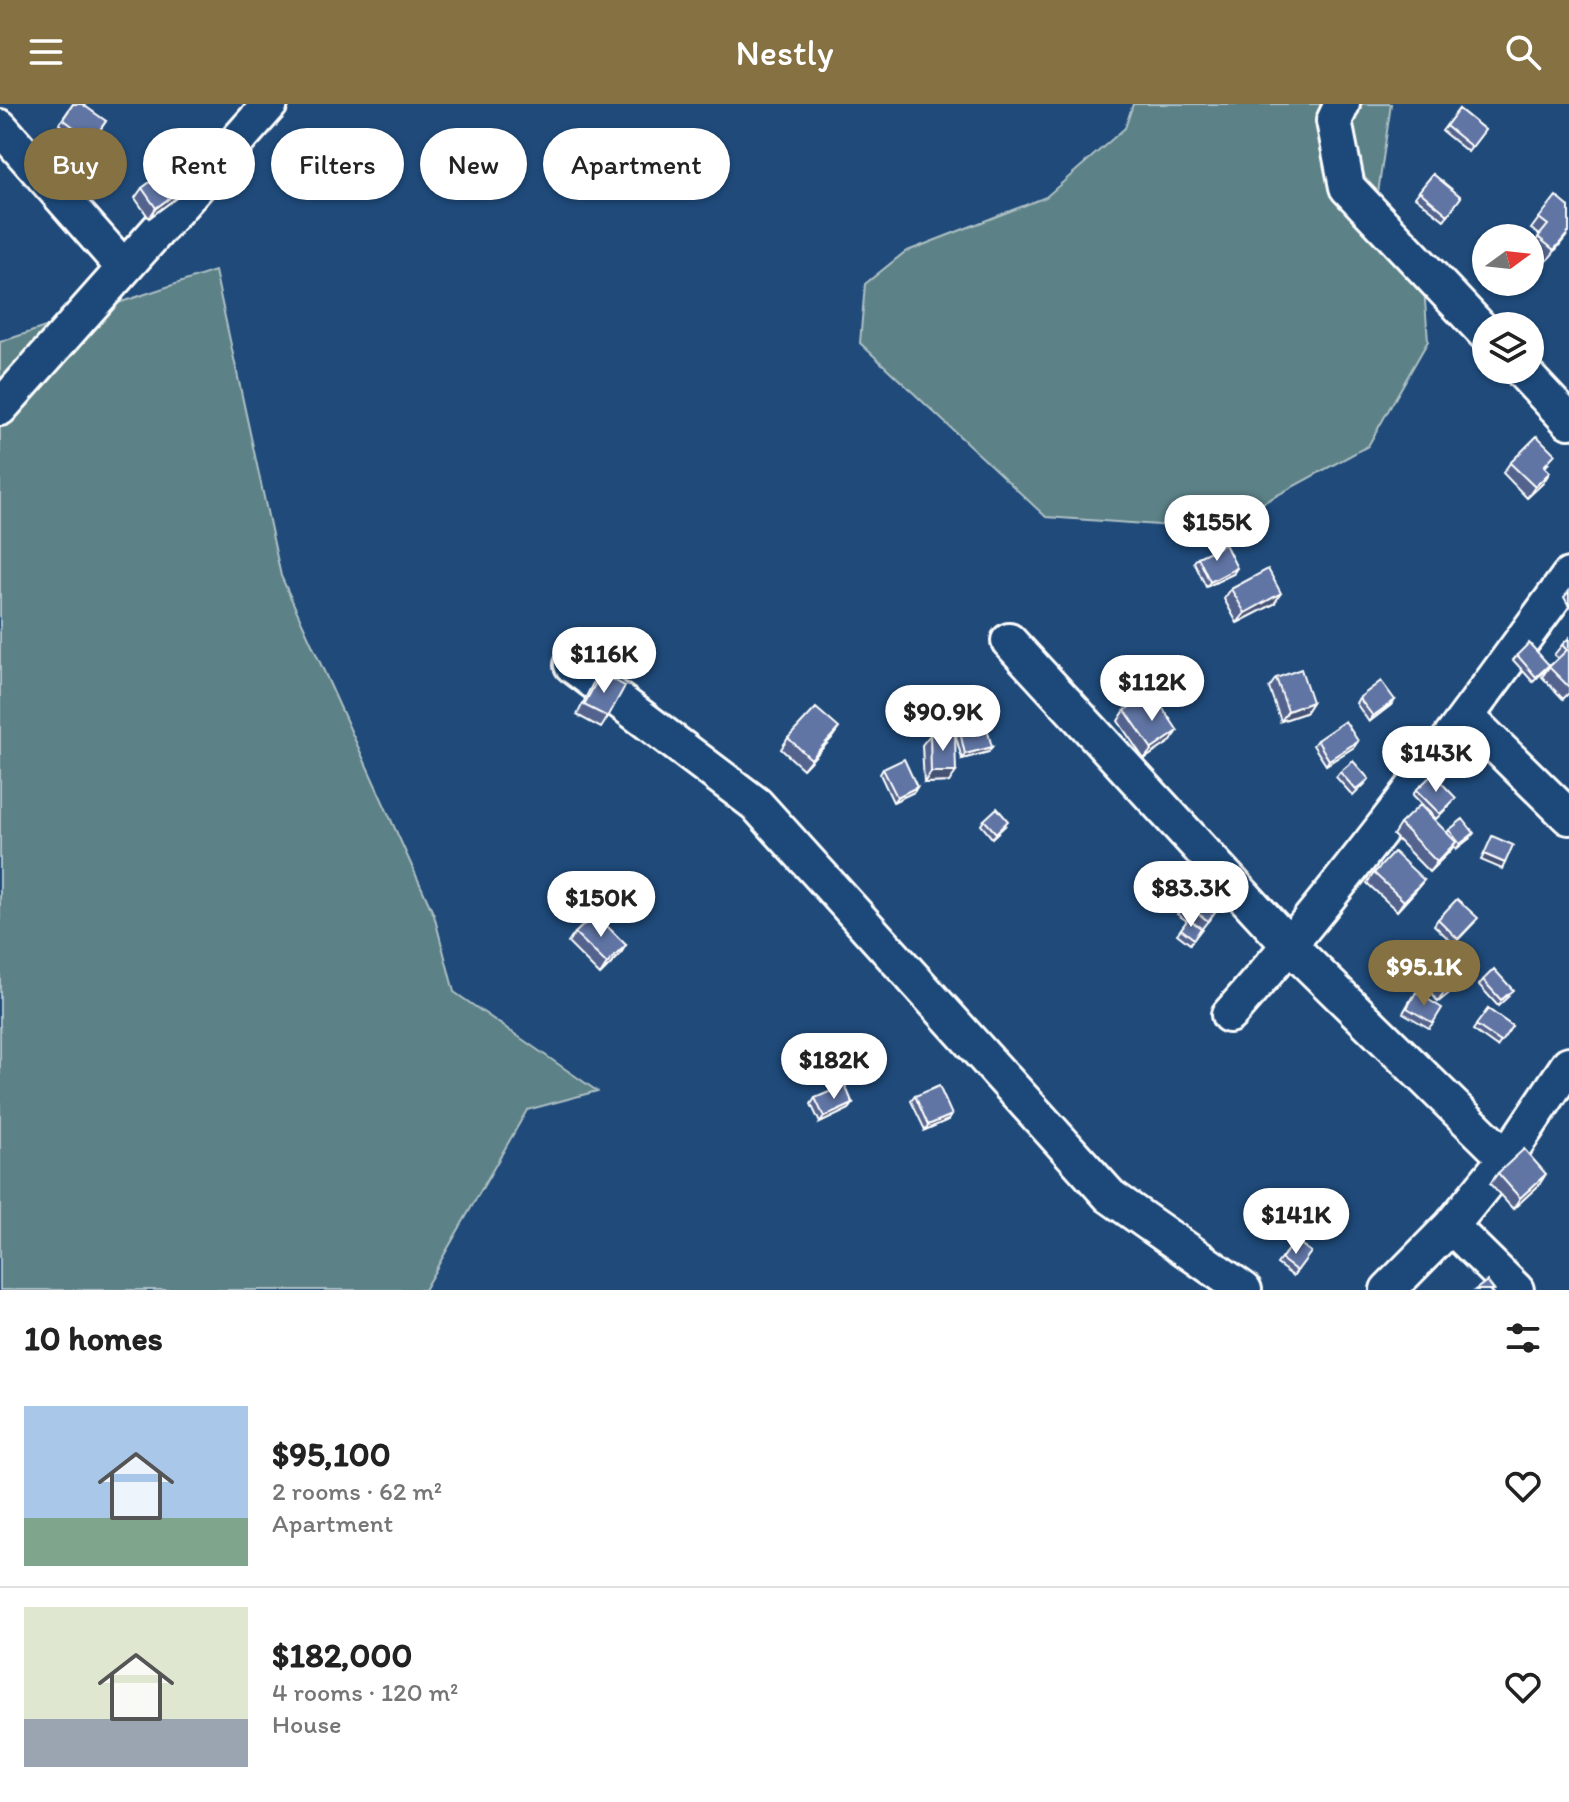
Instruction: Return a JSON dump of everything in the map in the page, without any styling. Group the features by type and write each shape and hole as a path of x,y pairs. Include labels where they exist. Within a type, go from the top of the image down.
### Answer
{"street":[{"path":"0,408 270,104"},
{"path":"1342,104 1334,121 1347,187 1472,319"},
{"path":"0,127 14,168 124,268"},
{"path":"1534,384 1569,421"},
{"path":"1229,1015 1290,946 1467,717 1569,576"},
{"path":"1009,641 1290,946 1506,1158"},
{"path":"572,665 756,804 1110,1196 1244,1290"},
{"path":"1467,717 1569,817"},
{"path":"1388,1290 1451,1226 1506,1158 1569,1064"},
{"path":"1451,1226 1516,1290"}],"green space":[{"path":"1133,104 1391,104 1378,193 1422,260 1428,341 1368,446 1215,529 1046,517 860,343 865,284 905,252 1046,197 1125,128"},
{"path":"215,271 281,576 434,915 454,992 597,1091 527,1110 424,1290 0,1290 0,342"}],"building":[{"path":"73,104 82,104 106,121 101,128 75,128 63,119"},
{"path":"1459,109 1485,130 1472,147 1446,126"},
{"path":"1433,174 1461,197 1448,215 1419,191"},
{"path":"1556,196 1569,207 1569,232 1554,250 1544,242 1544,230 1548,225 1539,218"},
{"path":"150,200 167,200 156,208"},
{"path":"1537,436 1555,454 1544,466 1550,472 1535,487 1510,463"},
{"path":"1225,544 1237,568 1210,582 1198,557"},
{"path":"1268,569 1281,593 1245,613 1231,589"},
{"path":"1569,638 1569,687 1549,667 1567,650 1562,645"},
{"path":"1529,643 1549,665 1536,677 1517,655"},
{"path":"1301,669 1312,702 1288,711 1276,678"},
{"path":"601,673 625,686 608,717 584,705"},
{"path":"1381,681 1395,700 1373,716 1359,698"},
{"path":"1145,697 1155,711 1162,707 1178,731 1152,749 1125,710"},
{"path":"816,708 839,728 811,759 788,738"},
{"path":"1345,721 1358,741 1329,760 1317,740"},
{"path":"986,725 992,747 965,754 960,732"},
{"path":"955,734 956,772 931,772 930,735"},
{"path":"904,759 917,787 897,797 883,769"},
{"path":"1353,761 1369,779 1356,790 1340,772"},
{"path":"1433,774 1456,798 1440,814 1416,790"},
{"path":"1420,805 1456,842 1437,862 1400,824"},
{"path":"997,808 1008,821 996,833 984,820"},
{"path":"1463,819 1474,833 1460,844 1449,830"},
{"path":"1492,836 1513,845 1505,863 1484,854"},
{"path":"1394,852 1424,880 1404,901 1374,873"},
{"path":"1208,873 1231,891 1208,921 1185,903"},
{"path":"1457,899 1478,918 1458,939 1438,919"},
{"path":"595,914 626,945 607,964 575,933"},
{"path":"1188,919 1201,928 1194,939 1181,929"},
{"path":"1443,947 1465,976 1445,991 1423,963"},
{"path":"1494,969 1513,990 1501,1000 1483,980"},
{"path":"1416,992 1442,1008 1433,1023 1407,1008"},
{"path":"1488,1009 1512,1026 1501,1042 1476,1025"},
{"path":"845,1085 853,1104 824,1117 815,1098"},
{"path":"939,1086 952,1115 928,1125 915,1096"},
{"path":"1524,1149 1546,1174 1520,1198 1498,1173"},
{"path":"1295,1240 1311,1252 1297,1271 1281,1259"},
{"path":"1487,1281 1494,1290 1475,1290"}]}
